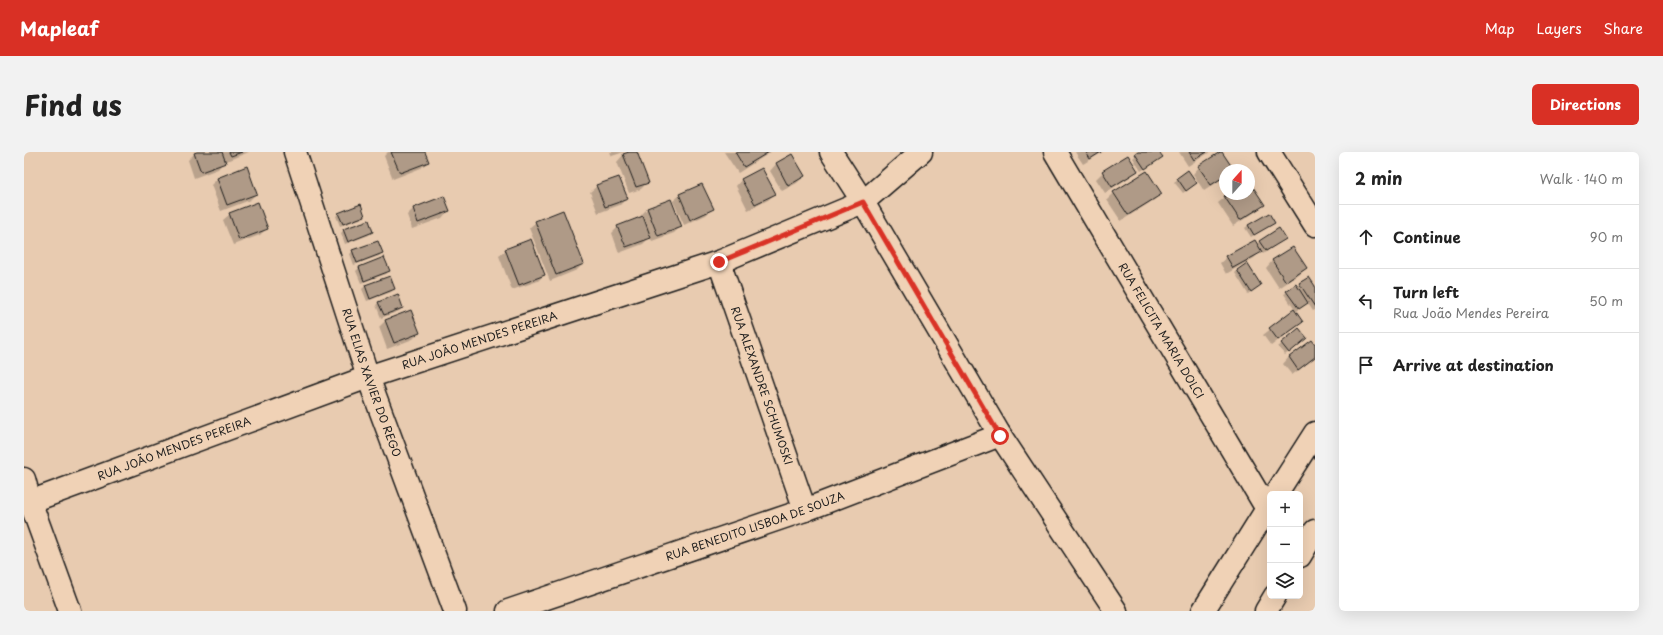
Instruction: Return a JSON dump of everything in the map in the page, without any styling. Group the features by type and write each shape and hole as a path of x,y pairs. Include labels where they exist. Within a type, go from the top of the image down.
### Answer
{"street":[{"name":"RUA ELIAS XAVIER DO REGO","path":"295,152 368,377 455,611"},
{"path":"831,152 863,202 1000,436 1116,611"},
{"name":"RUA JOÃO MENDES PEREIRA","path":"27,503 368,377 719,262 863,202 921,152"},
{"name":"RUA FELICITA MARIA DOLCI","path":"1055,152 1267,496"},
{"path":"1269,152 1315,225"},
{"name":"RUA ALEXANDRE SCHUMOSKI","path":"719,262 805,510"},
{"path":"1278,491 1315,433"},
{"name":"RUA BENEDITO LISBOA DE SOUZA","path":"508,611 805,510 1000,436"},
{"path":"24,479 27,503 70,611"},
{"path":"1203,611 1267,508"},
{"path":"1303,551 1315,531"},
{"path":"1266,611 1273,599"}],"building":[{"path":"222,152 226,163 201,172 194,153"},
{"path":"229,152 242,152 231,156"},
{"path":"391,152 425,152 429,162 400,173"},
{"path":"637,152 649,183 636,187 623,154"},
{"path":"735,152 769,152 744,167"},
{"path":"1086,152 1101,152 1090,159"},
{"path":"1138,152 1159,152 1163,157 1145,169 1135,154"},
{"path":"1189,152 1207,152 1194,160"},
{"path":"1220,152 1222,152 1230,164 1219,164 1219,180 1211,185 1198,166"},
{"path":"792,154 805,176 788,186 776,163"},
{"path":"1128,155 1138,171 1112,187 1102,171"},
{"path":"247,166 257,194 227,205 217,178"},
{"path":"762,168 776,194 755,204 741,179"},
{"path":"1188,170 1197,183 1186,191 1177,178"},
{"path":"1147,171 1162,194 1128,215 1113,192"},
{"path":"619,177 628,199 605,207 596,185"},
{"path":"702,184 714,209 690,220 679,194"},
{"path":"1255,190 1265,205 1240,220 1227,200 1255,200"},
{"path":"444,196 450,211 418,223 413,208"},
{"path":"671,199 682,227 658,236 647,208"},
{"path":"258,202 268,229 239,240 229,213"},
{"path":"361,204 365,216 343,224 338,213"},
{"path":"563,210 584,264 556,275 535,221"},
{"path":"1269,213 1275,223 1254,235 1248,225"},
{"path":"643,216 651,238 626,247 617,226"},
{"path":"369,220 373,232 348,242 343,229"},
{"path":"1279,228 1286,239 1266,251 1259,241"},
{"path":"531,239 545,275 519,285 505,249"},
{"path":"1255,240 1262,252 1233,268 1226,256"},
{"path":"378,241 383,253 357,263 352,250"},
{"path":"1293,247 1307,268 1286,282 1272,260"},
{"path":"384,257 390,271 364,281 359,267"},
{"path":"1247,263 1261,285 1251,292 1237,270"},
{"path":"390,276 395,289 370,299 365,285"},
{"path":"1309,277 1315,286 1315,307 1299,283"},
{"path":"1296,284 1308,303 1299,309 1286,291"},
{"path":"398,294 403,308 384,315 378,302"},
{"path":"1294,309 1303,322 1278,340 1269,328"},
{"path":"411,310 420,333 394,343 385,320"},
{"path":"1299,328 1307,338 1289,353 1281,343"},
{"path":"1312,340 1315,344 1315,357 1298,370 1289,357"}],"route":[{"path":"719,262 863,202 1000,436"}]}
